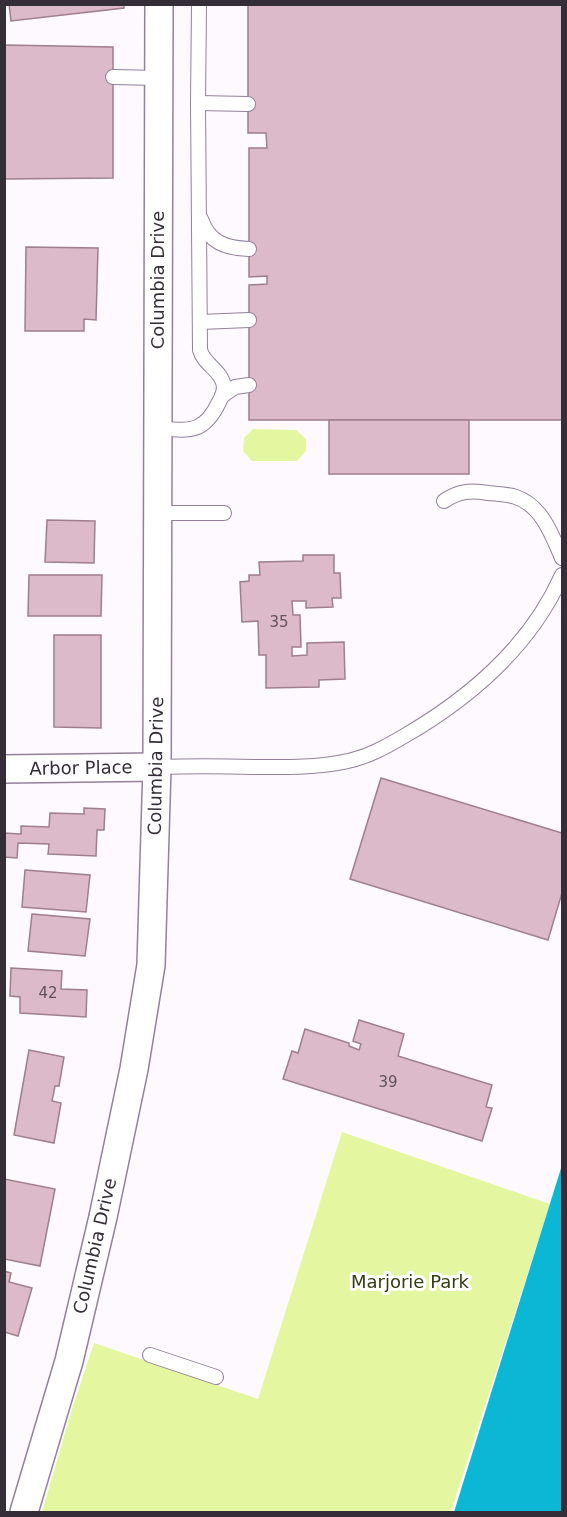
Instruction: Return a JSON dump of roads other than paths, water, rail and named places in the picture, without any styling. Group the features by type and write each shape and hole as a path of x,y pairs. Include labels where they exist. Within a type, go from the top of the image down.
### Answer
{"street":[{"name":"Columbia Drive","path":"24,1512 69,1361 103,1216 134,1069 151,965 157,766 159,4"},
{"name":"Arbor Place","path":"4,769 157,766"}],"lane":[{"path":"158,428 188,431 195,429 211,417 224,389 222,379 202,356 198,103 199,4"},
{"path":"113,77 159,78"},
{"path":"198,103 248,104"},
{"path":"199,211 207,232 214,240 222,246 249,249"},
{"path":"200,322 249,320"},
{"path":"222,396 235,387 249,385"},
{"path":"444,501 458,493 474,491 514,497 525,502 540,515 550,530 562,558"},
{"path":"158,513 224,513"},
{"path":"157,766 301,767 344,762 369,754 416,729 459,700 482,681 504,660 537,621 562,575"},
{"path":"150,1355 216,1377"}],"water":[{"path":"562,1165 562,1512 454,1512"}],"park label":[{"name":"Marjorie Park","path":"410,1282"}]}
